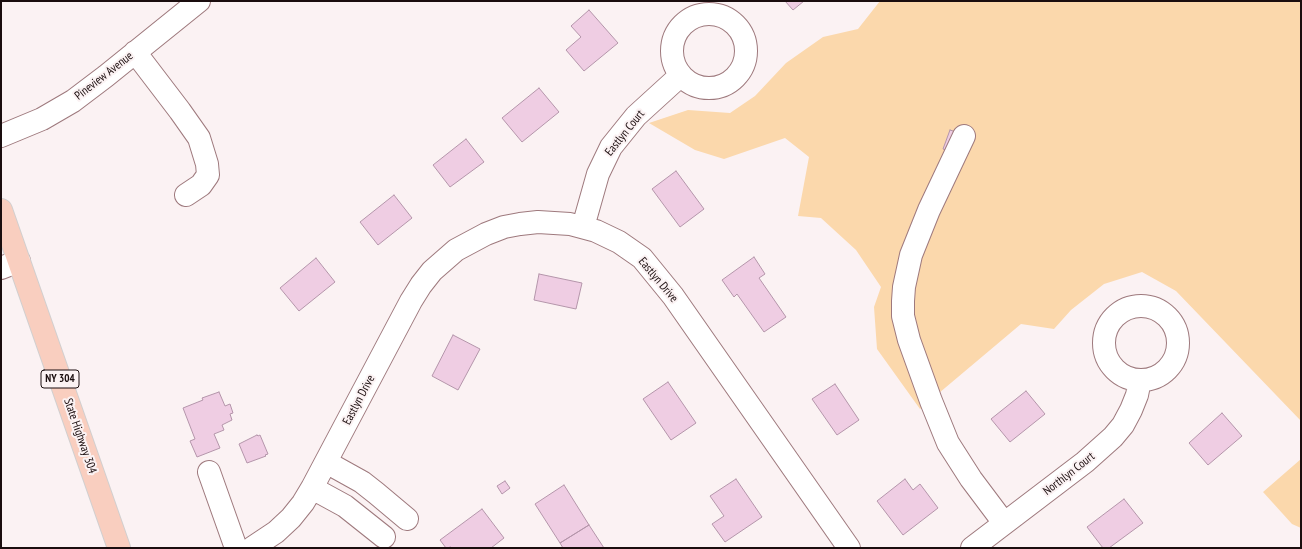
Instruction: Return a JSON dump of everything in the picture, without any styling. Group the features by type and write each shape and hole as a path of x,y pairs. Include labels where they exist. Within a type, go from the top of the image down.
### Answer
{"main road":[{"name":"State Highway 304","path":"1,210 10,264 119,548"}],"street":[{"name":"Pineview Avenue","path":"1,136 42,119 68,104 199,1"},
{"path":"135,52 199,138 207,164 208,175 201,185 186,195"},
{"name":"Eastlyn Court","path":"583,227 598,174 611,148 636,116 681,74"},
{"path":"964,136 927,216 911,255 904,287 904,316 911,347 948,443 971,480 1004,523"},
{"name":"Eastlyn Drive","path":"252,548 276,532 291,518 303,503 411,301 432,271 444,259 469,242 486,234 504,227 538,222 554,222 583,227 606,235 642,258 673,296 849,548"},
{"name":"Northlyn Court","path":"972,548 1085,462 1113,438 1123,425 1131,410 1137,395 1140,380"},
{"path":"326,462 362,482 407,519"},
{"path":"209,472 236,548"},
{"path":"312,488 345,506 384,537"}],"shaded area":[{"path":"880,1 1301,1 1301,421 1176,291 1142,272 1104,284 1071,310 1054,329 1021,324 920,409 877,349 874,307 881,287 856,250 821,218 798,216 809,157 785,138 724,159 695,150 649,123 688,110 730,113 755,96 786,63 823,37 858,29"},
{"path":"1301,459 1301,528 1292,524 1263,492"}],"building":[{"path":"785,1 804,1 793,10"},
{"path":"589,10 618,43 584,71 566,50 581,37 571,26"},
{"path":"539,88 559,112 522,142 502,118"},
{"path":"950,130 959,133 952,152 943,149"},
{"path":"466,139 484,162 450,187 433,165"},
{"path":"676,171 704,209 680,227 652,189"},
{"path":"394,195 412,218 378,245 360,222"},
{"path":"754,257 765,274 759,278 786,317 764,332 737,294 734,297 722,280"},
{"path":"316,258 335,282 299,311 280,288"},
{"path":"539,274 582,283 576,309 534,300"},
{"path":"453,335 480,349 458,390 432,376"},
{"path":"668,382 696,423 671,440 643,399"},
{"path":"835,384 859,420 837,435 812,399"},
{"path":"1026,391 1045,414 1010,442 991,419"},
{"path":"219,392 225,406 230,404 233,413 230,414 232,420 222,425 224,430 214,434 220,448 197,457 190,441 195,439 183,408 203,400 202,398"},
{"path":"1222,413 1242,436 1208,465 1189,443"},
{"path":"260,435 268,454 247,463 239,444"},
{"path":"736,479 762,517 725,542 712,524 724,516 710,496"},
{"path":"905,479 913,490 920,484 938,508 903,535 877,501"},
{"path":"505,481 510,488 502,494 497,486"},
{"path":"564,485 589,525 560,543 535,504"},
{"path":"1124,499 1143,523 1109,548 1103,548 1087,527"},
{"path":"482,509 504,538 491,548 446,548 440,540"},
{"path":"589,525 604,548 563,548 560,543"}]}
